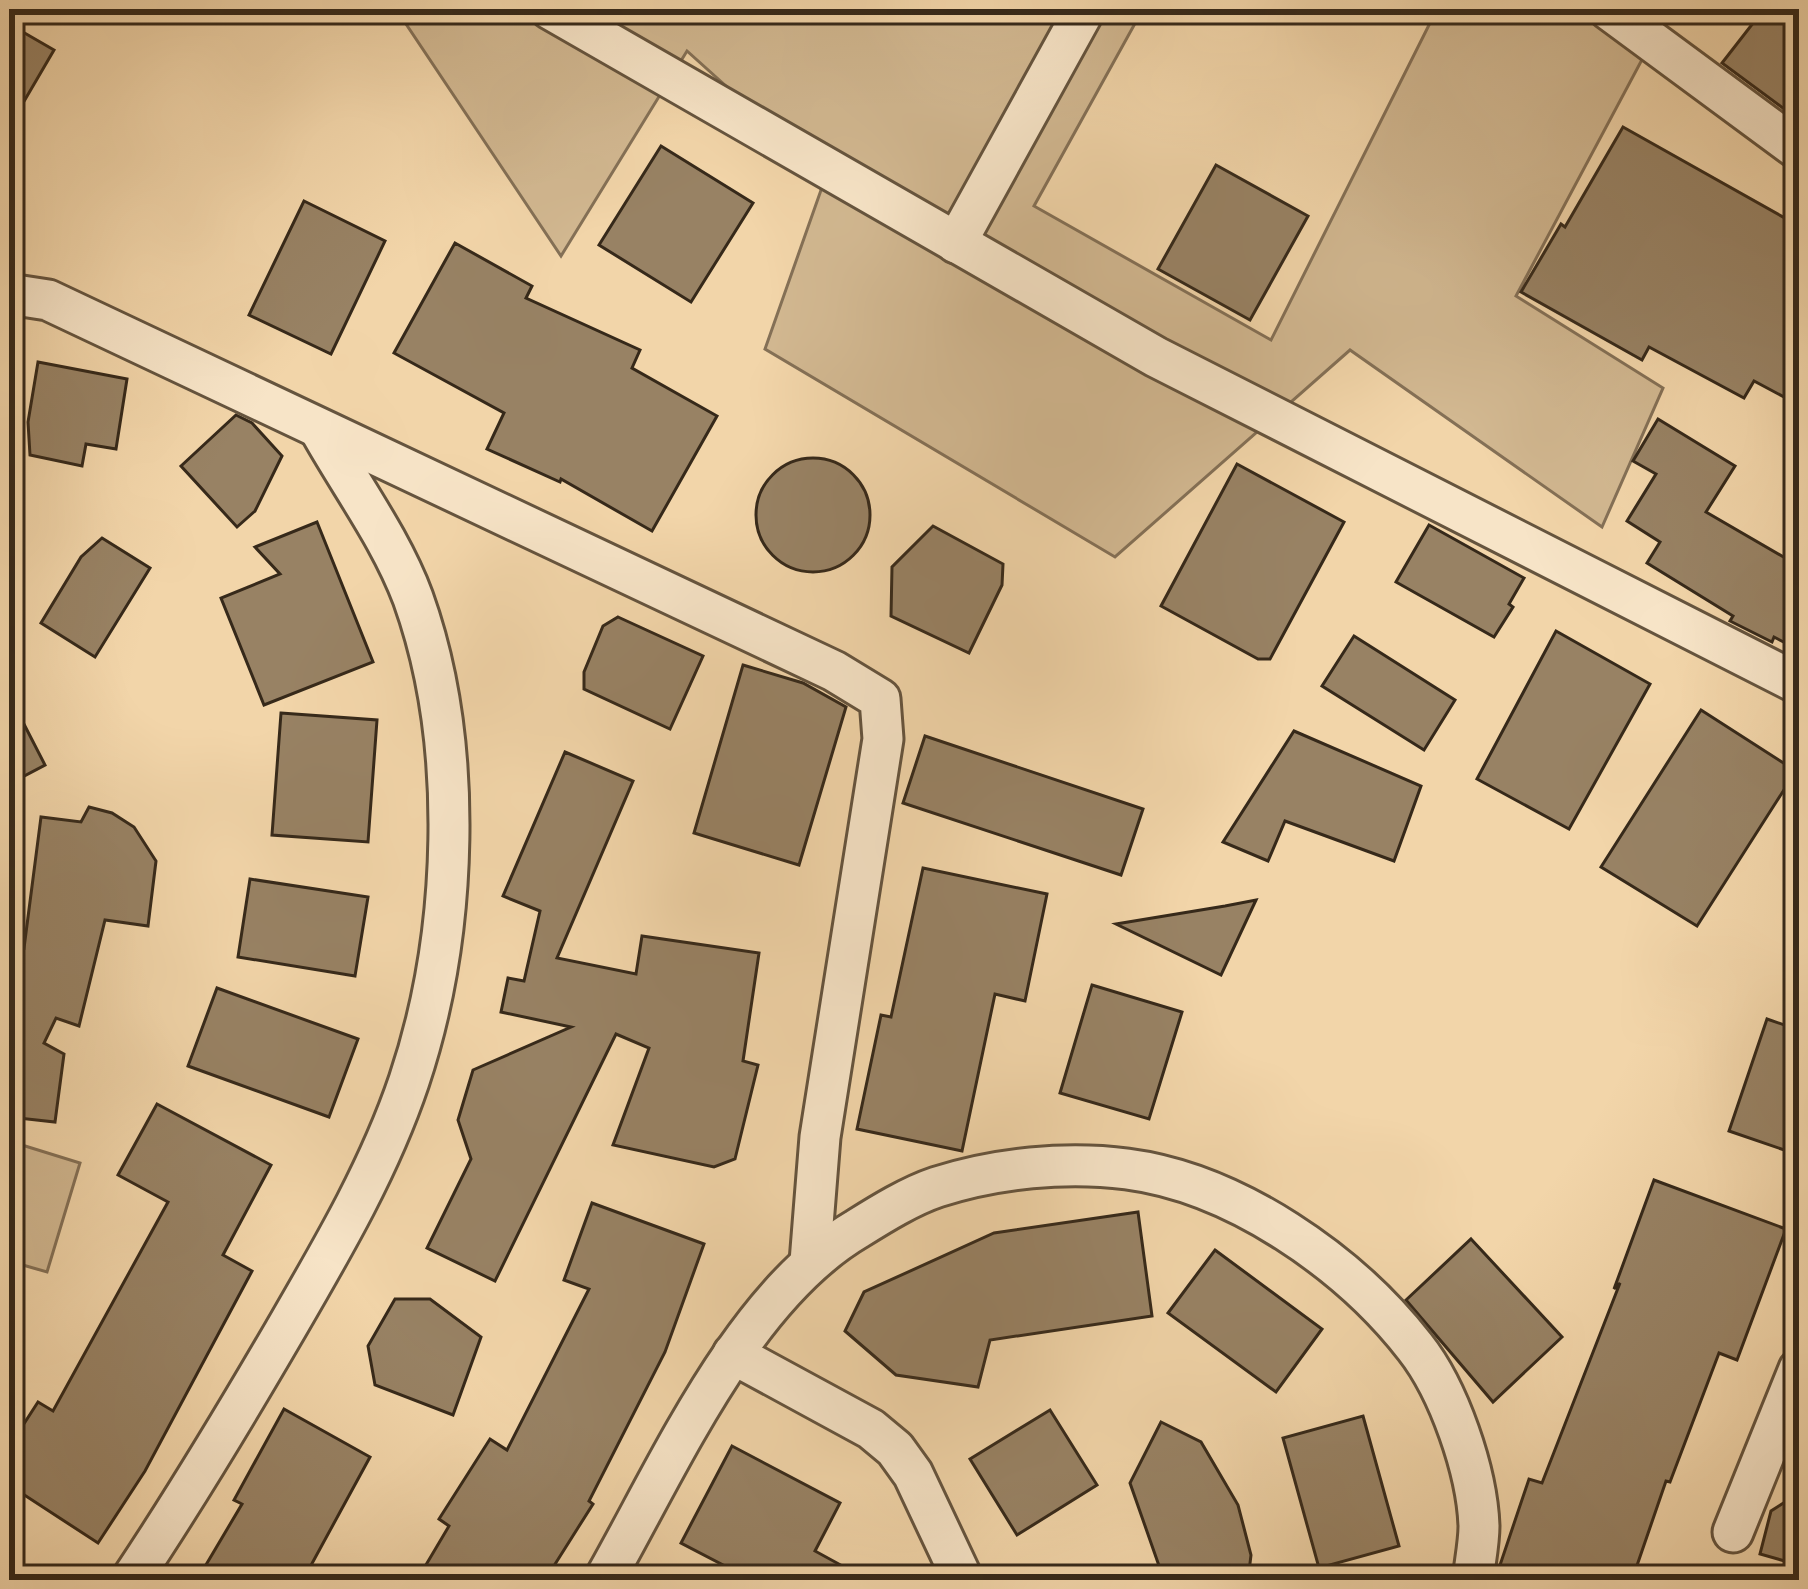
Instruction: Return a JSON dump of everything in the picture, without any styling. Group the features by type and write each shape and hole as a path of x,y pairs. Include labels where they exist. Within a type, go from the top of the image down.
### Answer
{"street":[{"path":"550,9 1156,357 1799,684"},
{"path":"956,243 1085,9"},
{"path":"1608,9 1799,150"},
{"path":"13,288 227,383 835,671 880,699 883,739 820,1137 810,1262"},
{"path":"131,1580 298,1307 380,1154 410,1078 446,899 445,724 434,667 412,596 382,532 321,431"},
{"path":"604,1580 733,1354 782,1288 810,1262 854,1231 933,1188 992,1173 1055,1167 1127,1169 1168,1179 1270,1219 1374,1303 1417,1349 1463,1444 1479,1525 1473,1580"},
{"path":"733,1354 871,1429 895,1449 913,1474 962,1580"},
{"path":"1732,1532 1799,1369"}],"shaded area":[{"path":"396,9 1143,9 1034,206 1271,340 1437,9 1669,9 1516,296 1663,388 1602,527 1350,350 1115,557 765,349 826,176 687,51 561,256"},
{"path":"9,1141 80,1163 47,1272 9,1261"}],"building":[{"path":"1764,9 1799,9 1799,120 1722,63"},
{"path":"9,24 54,50 9,127"},
{"path":"1623,127 1799,226 1799,405 1754,381 1744,398 1649,347 1642,360 1521,292"},
{"path":"661,146 753,203 691,302 599,245"},
{"path":"1216,165 1308,216 1250,320 1158,269"},
{"path":"304,201 385,241 331,354 249,315"},
{"path":"455,243 532,286 526,298 640,350 632,368 717,416 652,531 561,479 487,449 504,413 394,353"},
{"path":"38,362 127,379 116,449 86,444 82,466 30,455 28,422"},
{"path":"236,415 252,423 282,456 255,511 237,527 181,466"},
{"path":"1658,419 1735,466 1706,512 1799,566 1799,650 1730,621 1733,616 1647,563 1660,542 1627,521 1656,474 1633,461"},
{"path":"813,458 835,463 853,475 865,493 870,515 865,537 853,555 835,567 813,572 791,567 773,555 761,537 756,515 761,493 773,475 791,463"},
{"path":"1237,464 1344,522 1270,659 1258,659 1161,606"},
{"path":"317,522 373,662 264,705 221,598 280,574 255,547"},
{"path":"1429,525 1524,578 1494,637 1396,582"},
{"path":"933,526 1003,564 1002,585 969,653 891,616 892,567"},
{"path":"102,538 150,568 95,657 41,623 81,557"},
{"path":"618,617 703,656 670,729 584,689 584,672 603,626"},
{"path":"1556,631 1650,684 1569,829 1477,779"},
{"path":"1354,636 1455,700 1424,750 1322,686"},
{"path":"743,665 803,683 846,707 799,865 694,833"},
{"path":"9,695 45,765 9,784"},
{"path":"1701,710 1796,771 1697,926 1601,867"},
{"path":"281,713 377,720 368,842 272,835"},
{"path":"1294,731 1421,786 1394,861 1285,821 1268,861 1223,842"},
{"path":"925,736 1143,809 1121,875 903,803"},
{"path":"565,752 633,781 557,958 636,974 642,936 759,953 743,1061 758,1065 735,1159 714,1167 613,1145 649,1048 616,1034 495,1281 427,1248 471,1159 458,1120 473,1070 571,1027 501,1012 508,978 524,981 540,911 503,896"},
{"path":"89,807 112,813 134,827 156,861 148,926 105,920 79,1026 56,1018 44,1043 64,1054 55,1122 9,1117 9,944 24,948 41,817 81,822"},
{"path":"923,868 1047,894 1025,1001 995,994 962,1151 857,1129 881,1015 891,1017"},
{"path":"250,879 368,897 355,976 238,957"},
{"path":"1256,900 1221,975 1116,924 1225,906"},
{"path":"1092,985 1182,1012 1149,1119 1060,1093"},
{"path":"217,988 358,1039 329,1117 188,1066"},
{"path":"1767,1019 1799,1030 1799,1155 1729,1131"},
{"path":"157,1104 271,1165 223,1255 252,1271 145,1471 98,1543 9,1485 9,1447 38,1402 53,1411 168,1202 118,1175"},
{"path":"1654,1180 1786,1229 1737,1360 1719,1353 1670,1482 1666,1481 1632,1580 1524,1580 1498,1571 1529,1479 1542,1483 1620,1283 1614,1289"},
{"path":"592,1203 704,1244 665,1352 589,1501 593,1504 545,1580 417,1580 449,1526 439,1519 490,1439 507,1450 589,1289 564,1280"},
{"path":"1138,1212 1152,1316 990,1340 978,1387 896,1375 845,1331 864,1292 994,1233"},
{"path":"1471,1239 1562,1337 1493,1402 1406,1300"},
{"path":"1215,1250 1322,1329 1276,1392 1168,1313"},
{"path":"395,1299 430,1299 481,1337 453,1415 375,1385 368,1346"},
{"path":"284,1409 370,1457 303,1580 197,1580 242,1504 234,1500"},
{"path":"1050,1410 1097,1485 1017,1535 970,1459"},
{"path":"1363,1416 1399,1546 1319,1568 1283,1438"},
{"path":"1161,1422 1201,1442 1238,1505 1251,1555 1248,1580 1164,1580 1130,1483"},
{"path":"732,1446 840,1503 815,1551 868,1580 752,1580 681,1543"},
{"path":"1799,1493 1799,1565 1760,1554 1771,1511"}]}
